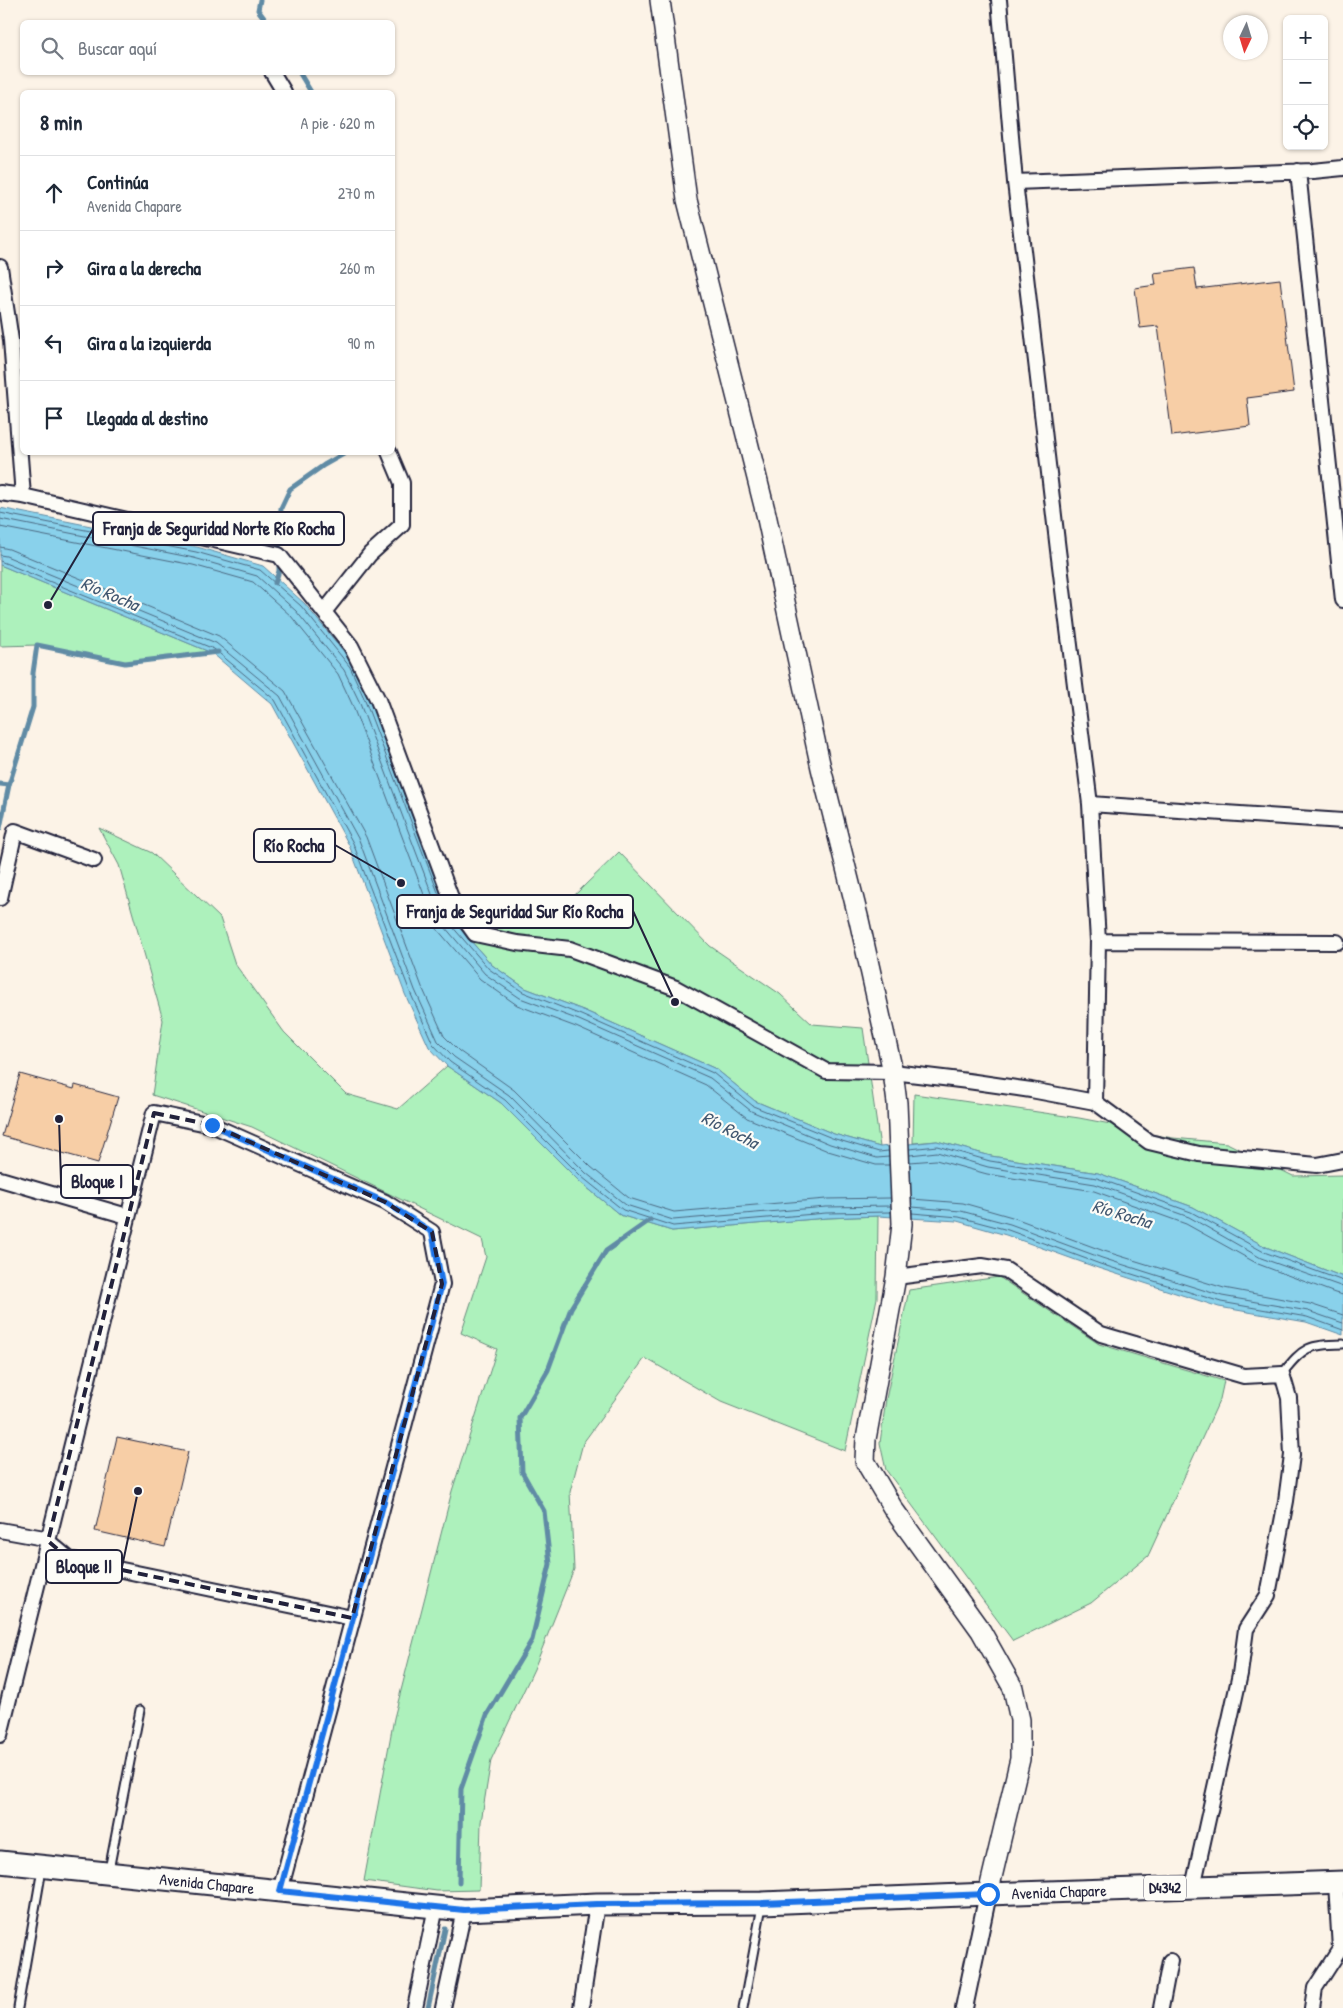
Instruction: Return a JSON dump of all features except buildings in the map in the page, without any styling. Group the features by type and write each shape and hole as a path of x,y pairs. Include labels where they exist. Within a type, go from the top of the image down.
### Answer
{"main road":[{"path":"660,0 687,200 766,514 821,768 859,920 893,1072 899,1135 902,1224 896,1277 866,1439 865,1461 894,1510 980,1631 1013,1688 1020,1720 1020,1759 988,1894"},
{"name":"Avenida Chapare","path":"0,1862 464,1910 597,1904 762,1903 1339,1882"}],"street":[{"path":"999,0 1015,182 1056,540 1090,804 1098,941 1094,1102"},
{"path":"274,75 283,90"},
{"path":"1015,182 1298,172 1343,168"},
{"path":"1298,172 1343,600"},
{"path":"0,267 11,340 23,496"},
{"path":"324,612 370,554 402,525 402,483 390,455"},
{"path":"0,493 23,496 279,555 350,646 378,700 453,903 475,934 517,943 570,949 676,988 826,1071 893,1072 1031,1090 1094,1102 1149,1142 1199,1154 1317,1165 1343,1160"},
{"path":"1090,804 1343,821"},
{"path":"0,898 15,831 94,860"},
{"path":"1098,941 1337,942"},
{"path":"0,1735 154,1113 212,1125 385,1202 432,1232 442,1284 280,1891"},
{"path":"0,1179 127,1216"},
{"path":"896,1277 982,1266 1006,1270 1101,1334 1244,1376 1282,1374 1289,1398 1292,1455 1286,1501 1268,1595 1246,1630 1240,1674 1193,1887"},
{"path":"0,1530 44,1538 69,1559 352,1618"},
{"path":"1312,2008 1315,1988 1340,1949 1339,1882"},
{"path":"964,2008 988,1894"},
{"path":"581,2008 597,1904"},
{"path":"415,2008 436,1907"},
{"path":"443,2008 464,1910"},
{"path":"1161,2008 1170,1961"}],"lane":[{"path":"1282,1374 1297,1354 1314,1345 1343,1344"},
{"path":"108,1873 140,1710"},
{"path":"18,2008 43,1866"},
{"path":"743,2008 762,1903"}],"highlighted area":[{"path":"154,1113 212,1125 385,1202 432,1232 442,1284 352,1618 69,1559 48,1541"}],"green space":[{"path":"0,565 212,653 125,663 37,645 0,646"},
{"path":"99,828 152,853 220,918 235,964 284,1032 346,1094 398,1109 447,1066 501,1103 579,1181 620,1215 672,1231 827,1218 878,1216 877,1298 845,1451 721,1402 645,1358 583,1443 570,1492 574,1569 534,1669 491,1760 481,1822 479,1890 437,1891 364,1881 394,1718 452,1491 497,1349 461,1333 486,1257 482,1239 252,1127 152,1095 163,1020 119,865"},
{"path":"619,852 710,946 780,994 812,1024 863,1028 880,1147 834,1134 755,1101 716,1069 583,1010 525,988 492,965 454,922 485,918 548,921"},
{"path":"914,1094 1079,1118 1173,1138 1227,1143 1293,1176 1343,1175 1343,1277 1266,1247 1193,1207 1098,1173 991,1156 937,1141 913,1143"},
{"path":"999,1277 1099,1344 1224,1381 1220,1399 1148,1556 1091,1603 1013,1641 886,1470 880,1443 886,1399 909,1290"}],"water":[{"name":"Río Rocha","path":"0,508 197,547 263,566 304,603 354,664 369,696 454,922 492,965 525,988 583,1010 716,1069 755,1101 834,1134 880,1147 937,1141 991,1156 1098,1173 1193,1207 1266,1247 1343,1277 1343,1335 1306,1322 1219,1307 1098,1268 1006,1235 957,1221 878,1216 827,1218 672,1231 620,1215 579,1181 501,1103 447,1066 429,1047 405,994 349,845 272,704 212,653 0,565"}],"waterway":[{"path":"260,0 258,10 266,20"},
{"path":"301,75 310,90"},
{"path":"279,553 281,508 290,489 342,455"},
{"path":"275,583 279,571 279,562"},
{"path":"0,828 9,785 33,707 33,673 37,645 125,663 218,652"},
{"path":"0,784 9,785"},
{"path":"459,1882 461,1789 487,1715 532,1640 550,1564 544,1511 522,1472 520,1418 548,1370 571,1308 606,1251 650,1220"},
{"path":"428,2008 445,1929"}],"place":[{"name":"Franja de Seguridad Norte Río Rocha","path":"48,605"},
{"name":"Río Rocha","path":"401,883"},
{"name":"Franja de Seguridad Sur Río Rocha","path":"675,1002"},
{"name":"Bloque I","path":"59,1119"},
{"name":"Bloque II","path":"138,1491"}],"route":[{"path":"212,1125 385,1202 432,1232 442,1284 280,1891 464,1910 597,1904 762,1903 988,1894"}]}
